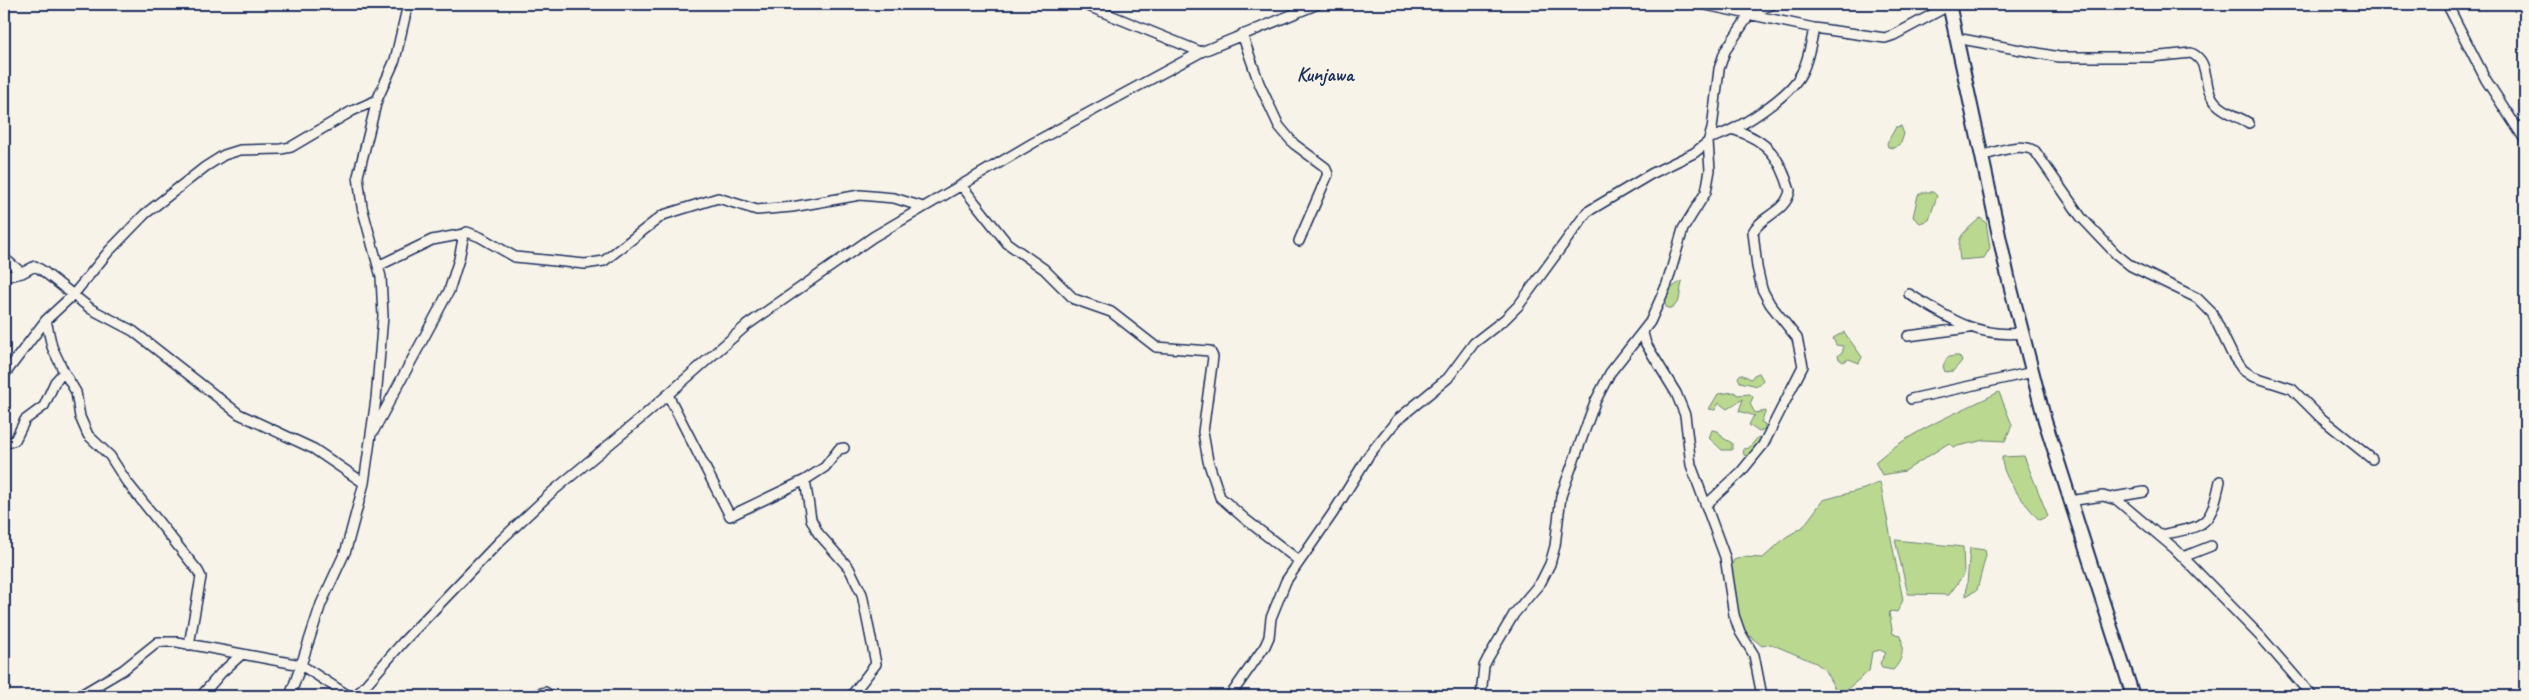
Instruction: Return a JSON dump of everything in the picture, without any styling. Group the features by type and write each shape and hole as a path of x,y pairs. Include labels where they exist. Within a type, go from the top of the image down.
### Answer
{"main road":[{"path":"1949,4 1981,156 2022,333 2045,421 2133,696"}],"street":[{"path":"290,696 321,604 346,550 364,483 371,437 383,316 381,277 362,207 358,176 377,100 395,60 408,4"},
{"path":"1083,4 1201,52"},
{"path":"356,696 403,642 500,541 552,492 668,395 747,325 873,237 1134,87 1201,52 1318,4"},
{"path":"1702,4 1752,9 1814,28 1888,37 1949,4"},
{"path":"1481,696 1484,666 1488,658 1514,614 1541,582 1550,564 1555,546 1561,496 1595,402 1610,373 1644,333 1667,284 1683,229 1706,192 1709,176 1709,140 1719,68 1725,51 1752,9 1773,4"},
{"path":"2447,4 2486,80 2525,140"},
{"path":"1230,696 1266,646 1271,618 1286,581 1298,560 1333,513 1369,455 1397,420 1448,378 1474,343 1505,319 1519,305 1587,212 1650,174 1694,153 1709,140 1735,130 1773,103 1798,79 1806,64 1814,28"},
{"path":"1242,34 1259,83 1279,126 1294,144 1325,168 1328,174 1299,241"},
{"path":"1956,38 2060,56 2151,57 2191,53 2197,56 2204,65 2208,88 2216,103 2249,122"},
{"path":"4,375 46,320 73,295 126,233 145,214 205,167 224,155 240,150 281,150 291,147 352,111 377,100"},
{"path":"1707,504 1741,472 1763,445 1803,366 1797,338 1770,304 1762,289 1757,267 1753,232 1780,210 1790,190 1782,168 1769,148 1758,138 1735,130"},
{"path":"1981,156 2012,148 2026,147 2034,151 2081,217 2116,254 2131,266 2197,298 2212,313 2242,370 2252,376 2292,389 2321,418 2372,459"},
{"path":"961,185 1007,242 1044,269 1074,299 1111,312 1156,347 1210,351 1213,357 1203,432 1208,461 1220,497 1231,508 1298,560"},
{"path":"378,266 432,240 470,232 515,257 590,264 604,261 664,215 718,198 757,210 792,207 860,194 894,198 924,207"},
{"path":"371,437 449,291 459,259 464,234"},
{"path":"4,258 22,273"},
{"path":"4,277 22,273 35,266 91,309 133,331 239,414 314,449 364,483"},
{"path":"1909,294 1969,328 1996,335 2022,333"},
{"path":"46,320 49,340 76,392 80,417 88,435 110,456 126,481 201,577 189,644"},
{"path":"1908,336 1969,328"},
{"path":"1644,333 1646,344 1676,393 1685,415 1691,465 1725,556 1736,623 1754,655 1762,696"},
{"path":"4,444 15,440 25,420 44,406 55,382 64,372"},
{"path":"1911,399 2033,372"},
{"path":"668,395 730,516 805,480 825,467 839,449 844,448"},
{"path":"805,480 811,519 818,533 849,568 862,594 876,664 875,669 851,696"},
{"path":"2160,535 2204,523 2211,513 2220,482"},
{"path":"2070,501 2144,492"},
{"path":"2114,497 2160,535 2183,557 2261,637 2312,696"},
{"path":"2183,557 2211,546"},
{"path":"79,696 123,670 158,642 189,644 301,665 349,696"},
{"path":"201,696 221,673 242,654"},
{"path":"531,696 545,692 551,696"}],"green space":[{"path":"1901,126 1904,134 1901,143 1894,148 1888,147 1887,143 1896,127"},
{"path":"1924,192 1933,192 1937,196 1929,220 1920,223 1913,217 1918,195"},
{"path":"1980,218 1986,222 1990,248 1984,258 1960,260 1960,240 1965,232"},
{"path":"1682,281 1679,300 1673,308 1667,308 1664,302 1667,295 1673,287"},
{"path":"1844,332 1862,357 1859,363 1849,359 1843,362 1839,359 1838,355 1843,352 1843,346 1836,345 1833,338"},
{"path":"1959,356 1962,361 1953,371 1945,372 1943,366 1947,358"},
{"path":"1759,373 1763,380 1758,386 1740,382 1738,377 1741,374 1751,379"},
{"path":"1734,392 1738,395 1750,394 1753,397 1750,404 1755,413 1766,411 1761,422 1765,424 1765,429 1759,432 1749,425 1755,416 1739,411 1743,399 1727,409 1719,403 1715,410 1709,409 1718,394"},
{"path":"1999,392 2012,425 2005,441 1985,440 1953,447 1949,443 1905,471 1882,475 1875,462 1903,441 1934,423"},
{"path":"1712,430 1718,431 1723,438 1732,443 1732,450 1722,450 1709,438"},
{"path":"1758,437 1764,439 1748,456 1744,455 1743,449 1749,448"},
{"path":"2024,456 2048,516 2039,520 2015,490 2003,465 2002,457"},
{"path":"1880,482 1903,600 1897,612 1891,611 1889,613 1893,634 1901,635 1902,654 1897,666 1893,670 1882,668 1880,663 1886,653 1880,650 1872,652 1869,671 1839,696 1824,669 1816,663 1771,644 1762,646 1740,628 1735,588 1729,570 1734,560 1743,557 1763,558 1786,537 1803,527 1823,500 1864,489"},
{"path":"1895,540 1963,547 1964,574 1949,595 1908,594"},
{"path":"1970,548 1985,550 1986,555 1977,590 1966,596"}],"district":[{"name":"Kunjawa","path":"1325,74"}]}
